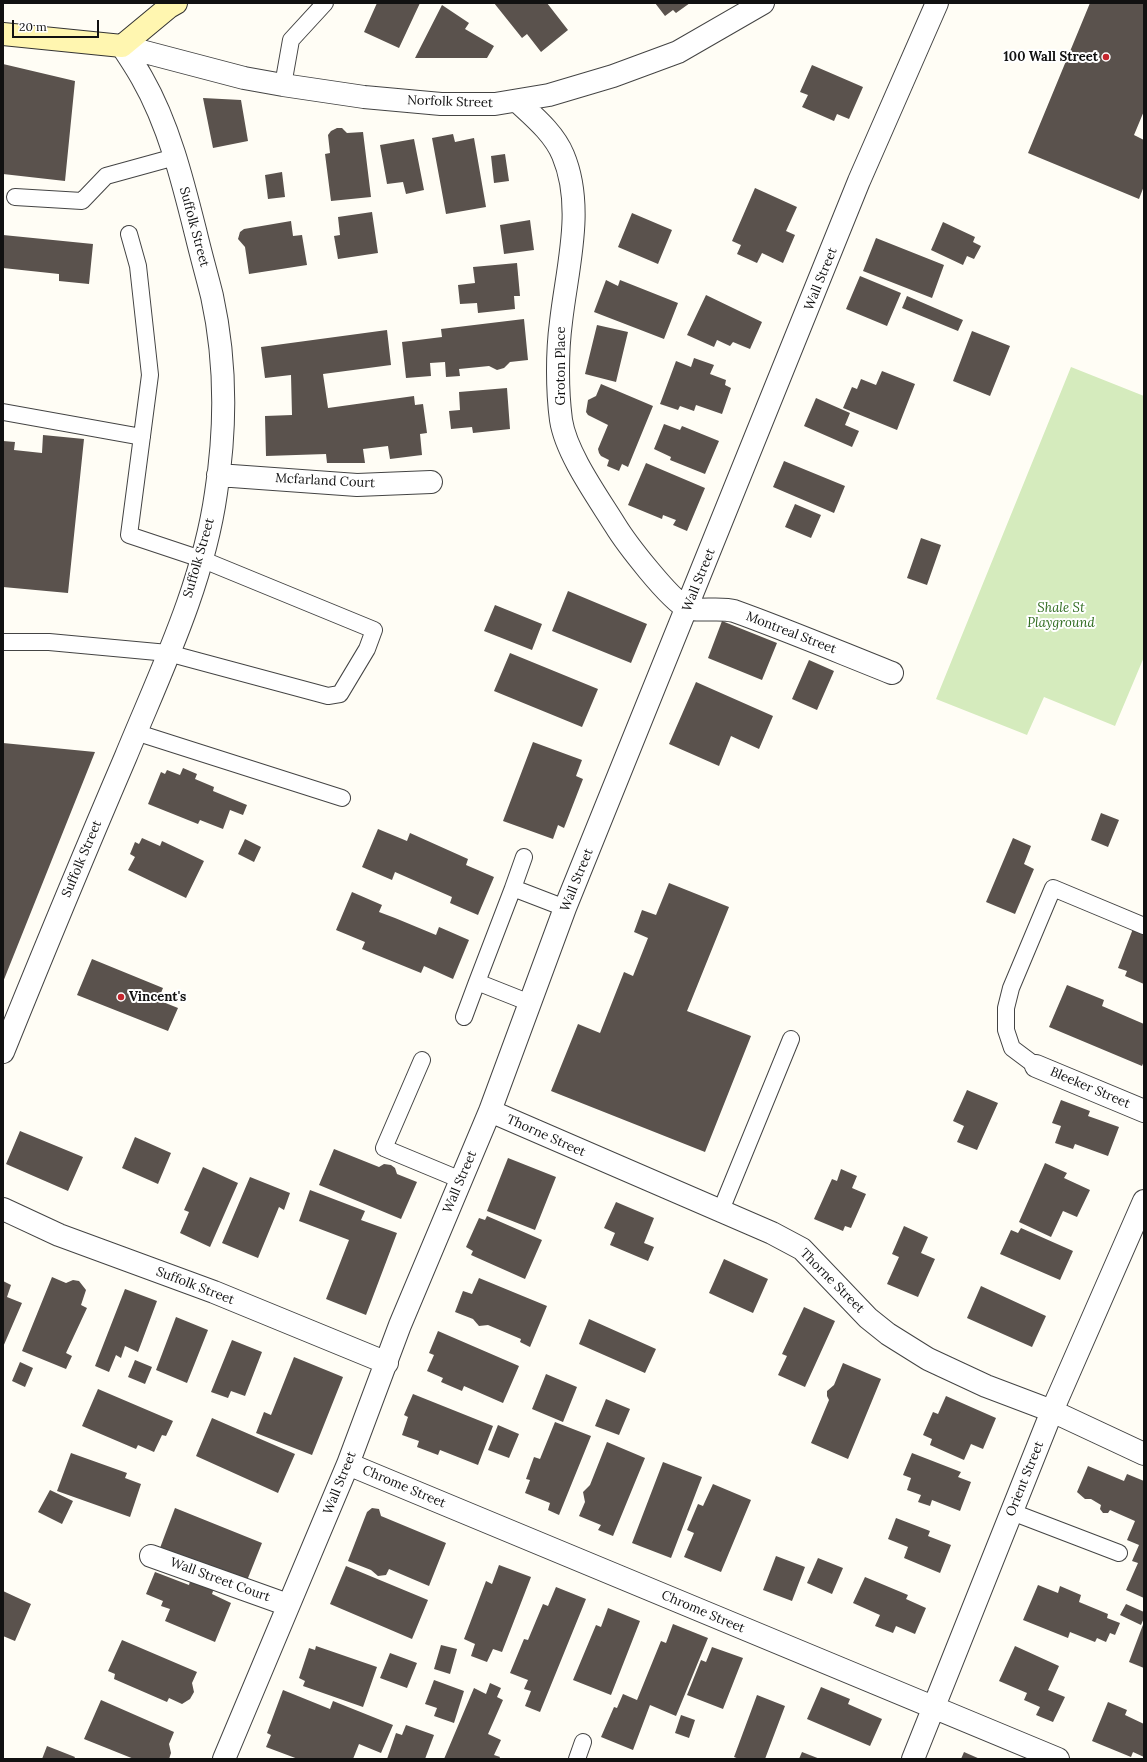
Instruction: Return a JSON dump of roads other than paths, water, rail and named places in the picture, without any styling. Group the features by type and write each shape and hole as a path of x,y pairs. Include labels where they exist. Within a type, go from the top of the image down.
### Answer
{"main road":[{"path":"3,34 122,46 168,6 176,3"}],"street":[{"name":"Norfolk Street","path":"122,46 244,78 283,85 364,97 441,104 495,104 517,101 573,89 678,52 763,3"},
{"name":"Wall Street","path":"224,1759 348,1464 387,1363 400,1324 490,1111 566,908 860,181 937,3"},
{"name":"Suffolk Street","path":"3,1052 59,912 168,653 201,559 216,496 223,418 221,369 212,298 175,157 160,115 143,79 122,46"},
{"name":"Groton Place","path":"517,101 540,123 562,153 570,176 574,201 572,234 561,324 559,364 561,421 566,438 591,486 628,545 669,592 688,608"},
{"name":"Mcfarland Court","path":"218,475 357,485 431,482"},
{"name":"Montreal Street","path":"688,608 731,610 892,672"},
{"name":"Bleeker Street","path":"1036,1066 1144,1111"},
{"name":"Thorne Street","path":"490,1111 721,1210 802,1249 868,1318 888,1334 928,1359 986,1386 1052,1411 1144,1454"},
{"name":"Orient Street","path":"912,1759 1052,1411 1144,1201"},
{"name":"Suffolk Street","path":"3,1208 59,1235 214,1292 387,1363"},
{"name":"Chrome Street","path":"348,1464 1058,1759"},
{"name":"Wall Street Court","path":"151,1556 288,1605"}],"lane":[{"path":"283,85 291,40 325,3"},
{"path":"15,197 82,201 106,176 175,157"},
{"path":"3,642 49,642 168,653 328,696 340,694 367,648 374,630 201,559 129,535 150,375 138,266 129,234"},
{"path":"3,412 142,437"},
{"path":"135,732 342,798"},
{"path":"464,1017 524,857"},
{"path":"513,888 566,908"},
{"path":"1036,1066 1012,1048 1006,1030 1006,1008 1011,988 1053,888 1144,926"},
{"path":"477,982 530,1002"},
{"path":"721,1210 791,1039"},
{"path":"422,1060 384,1148 461,1180"},
{"path":"1012,1512 1119,1553"},
{"path":"577,1759 583,1742"}],"place":[{"name":"100 Wall Street","path":"1106,57"},
{"name":"Vincent's","path":"121,997"}],"park label":[{"name":"Shale St Playground","path":"1061,616"}]}
